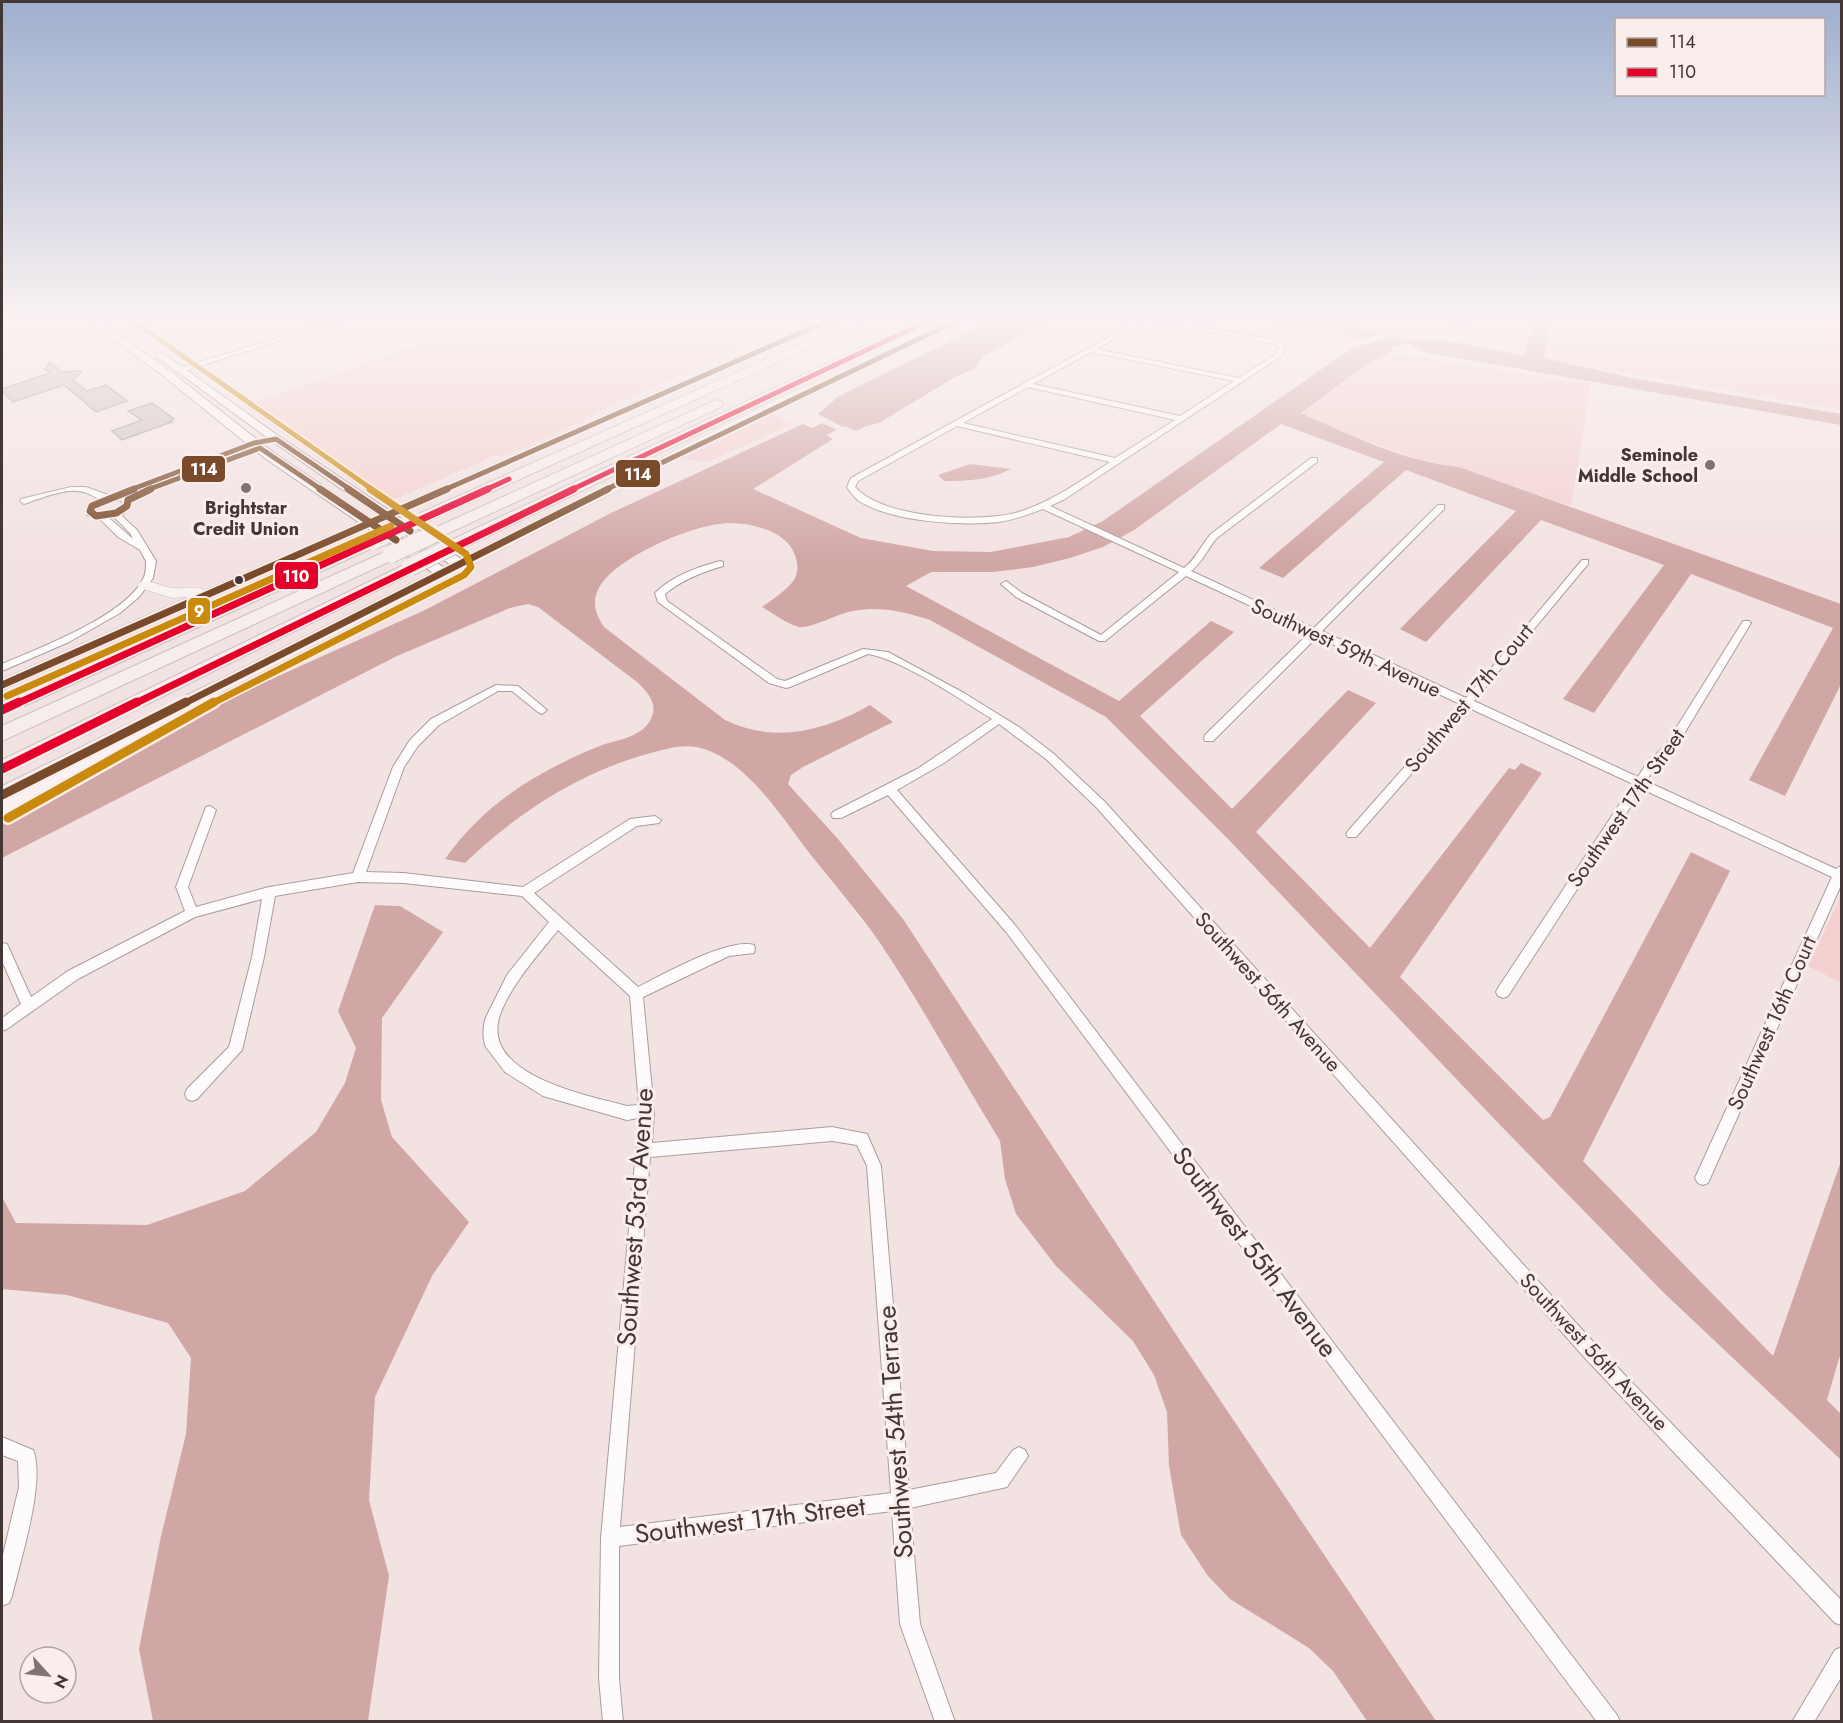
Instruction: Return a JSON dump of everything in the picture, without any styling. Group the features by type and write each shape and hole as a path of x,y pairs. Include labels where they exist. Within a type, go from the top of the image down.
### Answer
{"highway":[{"path":"3,709 687,399"},
{"path":"2,769 451,547 762,399"},
{"path":"2,734 724,400"},
{"path":"2,744 315,590"},
{"path":"2,795 210,690"}],"main road":[{"path":"199,399 301,478 370,522 441,572"},
{"path":"222,399 276,439 459,564"},
{"path":"2,686 211,591 649,399"},
{"path":"2,808 210,690 669,458 792,399"},
{"path":"26,795 120,748 277,663 536,532 669,458"},
{"path":"145,585 172,593 211,591"}],"street":[{"path":"1001,399 854,480 851,487 854,494 876,506 904,515 1001,519 1044,506 1062,497 1211,399"},
{"path":"1092,399 1181,419"},
{"path":"957,424 1116,461"},
{"path":"141,547 123,537 101,516 90,513 93,506 276,439"},
{"path":"24,501 69,490 85,490 99,498 128,500 257,446"},
{"path":"1006,584 1019,595 1102,639 1198,561 1202,550 1214,536 1314,459"},
{"path":"69,490 93,506"},
{"path":"101,516 120,511 127,506 128,500"},
{"name":"Southwest 59th Avenue","path":"1044,506 1082,526 1639,784 1840,874"},
{"path":"1209,738 1441,507"},
{"path":"2,668 106,618 136,596 145,585 151,569 151,560 141,547 134,532 118,516 120,511"},
{"name":"Southwest 17th Court","path":"1352,834 1466,704 1585,562"},
{"name":"Southwest 56th Avenue","path":"720,564 700,569 669,585 660,593 663,602 773,681 786,686 867,651 884,654 998,720 1032,742 1063,768 1101,805 1590,1351 1842,1616"},
{"name":"Southwest 17th Street","path":"1503,992 1652,764 1669,749 1746,623"},
{"path":"358,877 399,767 414,743 435,723 496,688 514,688 542,710"},
{"path":"837,815 891,790 971,740 998,720"},
{"name":"Southwest 55th Avenue","path":"891,790 1011,929 1610,1722"},
{"path":"192,913 182,887 210,810"},
{"path":"525,892 634,822 655,820"},
{"name":"Southwest 16th Court","path":"1703,1178 1840,874"},
{"path":"2,1024 28,1004 92,964 192,913 269,892 358,877 404,878 525,892 636,994 727,951 749,949"},
{"path":"192,1094 235,1050 258,957 269,892"},
{"path":"557,921 512,979 492,1019 490,1043 510,1068 548,1090 627,1113 647,1110"},
{"path":"2,948 28,1004"},
{"name":"Southwest 53rd Avenue","path":"613,1722 609,1678 610,1538 647,1110 636,994"},
{"name":"Southwest 54th Terrace","path":"644,1151 832,1134 862,1139 874,1166 909,1624 945,1722"},
{"path":"2,1446 27,1456 28,1487 2,1596"},
{"name":"Southwest 17th Street","path":"610,1538 900,1501 1001,1481 1019,1456"},
{"path":"1802,1722 1842,1657"}],"shaded area":[{"path":"264,399 625,399 505,456 494,456 384,504 245,406"},
{"path":"835,399 918,399 879,423 856,431 818,414"},
{"path":"1278,399 1319,399 1301,413 1398,454 1459,467 1841,604 1841,684 1785,796 1749,780 1833,628 1691,574 1594,713 1563,699 1664,565 1541,520 1426,642 1400,629 1516,511 1406,470 1283,578 1259,568 1384,462 1281,424 1134,530 1103,547 1033,567 993,572 931,572 906,586 1119,701 1211,621 1234,632 1140,716 1232,809 1348,690 1376,703 1256,832 1370,948 1509,768 1515,770 1521,763 1542,773 1400,977 1543,1120 1550,1117 1691,852 1730,871 1583,1161 1773,1356 1841,1161 1841,1352 1827,1400 1841,1414 1841,1460 1663,1292 1501,1126 1229,840 1106,717 930,620 920,617 889,610 869,609 848,612 803,627 794,626 762,607 794,580 797,569 796,558 792,549 779,536 751,525 717,524 699,528 658,544 639,554 608,576 595,598 597,613 604,627 725,720 743,727 781,733 817,728 870,705 893,722 803,767 791,775 788,784 838,839 903,919 1185,1348 1436,1721 1367,1721 1333,1671 1309,1648 1230,1599 1208,1576 1181,1535 1169,1466 1167,1412 1154,1375 1133,1341 1056,1266 1016,1214 1005,1179 1000,1141 911,992 863,919 759,788 745,774 713,753 696,747 677,747 647,754 597,772 549,797 505,828 465,863 445,859 476,822 512,792 574,757 637,733 651,719 653,707 650,696 637,682 538,607 528,604 510,608 397,656 2,858 2,822 225,700 425,610 611,513 803,424 812,428 822,423 837,430 826,435 833,439 753,489 861,538 933,551 991,552 1069,537 1103,521"},
{"path":"1317,399 1588,399 1571,506 1459,467 1432,464 1353,436 1300,412"},
{"path":"1694,399 1756,399 1841,414 1841,425"},
{"path":"1780,399 1841,399 1841,410"},
{"path":"772,414 793,424 708,462 682,459"},
{"path":"970,464 1011,469 995,476 970,480 944,481 938,475"},
{"path":"1841,896 1842,983 1808,966"},
{"path":"375,905 400,906 443,932 382,1018 381,1100 392,1137 469,1222 432,1276 375,1397 369,1500 389,1576 368,1721 153,1721 139,1649 161,1536 186,1434 191,1358 168,1323 67,1295 2,1289 2,1197 16,1223 147,1225 245,1191 316,1132 345,1083 356,1048 338,1011"}],"building":[{"path":"81,399 127,401 96,412"},
{"path":"152,403 174,419 170,421 172,422 122,440 112,431 142,420 128,411"}],"transit line":[{"name":"9","path":"8,818 216,701 464,575 471,567 466,554 242,399"},
{"name":"114","path":"2,685 650,399"},
{"name":"110","path":"2,769 451,547 762,399"},
{"name":"114","path":"2,795 669,458 792,399"},
{"name":"114","path":"396,540 260,448 145,491 128,500 127,506 116,513 96,516 90,511 92,506 104,500 254,443 276,439 410,531"},
{"name":"110","path":"2,710 509,479"},
{"name":"9","path":"7,696 391,526"}],"place":[{"name":"Seminole Middle School","path":"1710,465"},
{"name":"Brightstar Credit Union","path":"246,488"}]}
